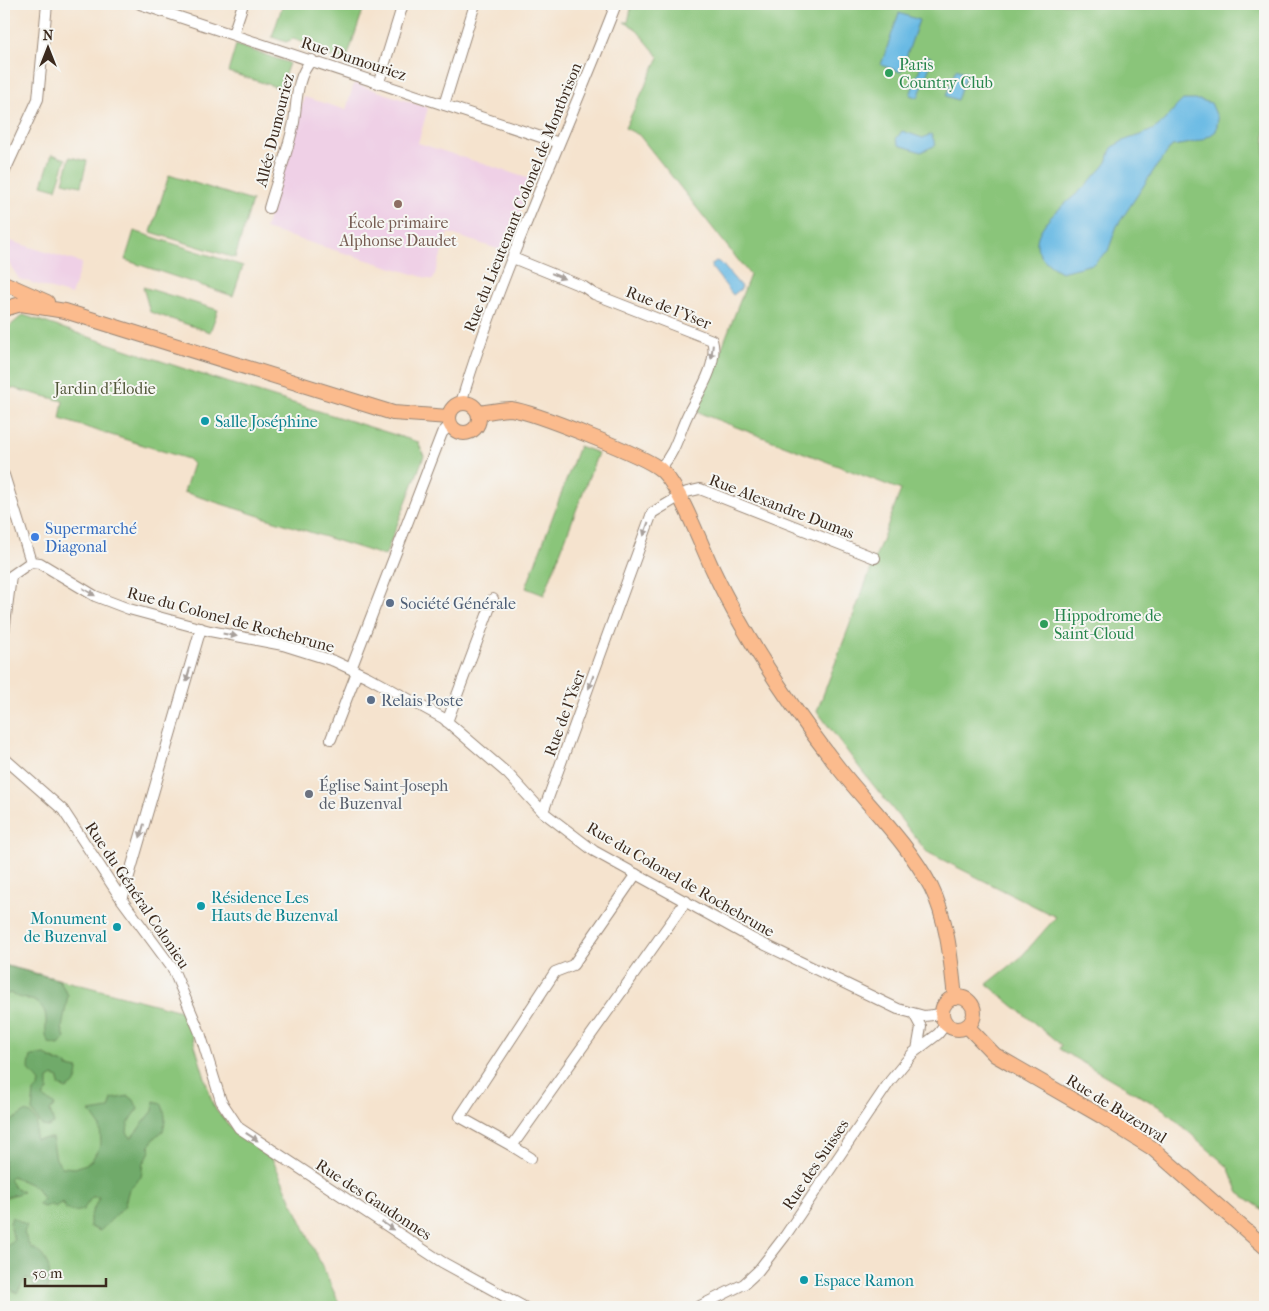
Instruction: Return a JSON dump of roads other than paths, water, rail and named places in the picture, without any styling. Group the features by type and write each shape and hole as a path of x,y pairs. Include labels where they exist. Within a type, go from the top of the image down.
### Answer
{"main road":[{"path":"4,303 4,284 66,311 393,414 449,421 458,432 470,432 478,425 479,413 472,404 461,403 455,406 449,421"},
{"path":"4,309 21,304 66,311"},
{"path":"479,413 508,409 526,413 644,459 660,468 670,480 723,592 762,659 834,762 911,857 931,888 946,934 955,998"},
{"path":"955,998 966,1000 973,1008 973,1019 968,1026 955,1029 944,1019 945,1004 955,998"},
{"name":"Rue de Buzenval","path":"968,1026 995,1055 1101,1116 1152,1148 1265,1247"}],"street":[{"path":"4,173 38,99 47,4"},
{"name":"Rue Dumouriez","path":"140,4 163,7 234,34 559,143"},
{"path":"234,34 243,4"},
{"path":"379,82 403,4"},
{"path":"444,104 475,4"},
{"name":"Rue du Lieutenant Colonel de Montbrison","path":"461,403 464,385 491,310 616,4"},
{"name":"Allée Dumouriez","path":"269,208 294,122 296,97 307,65 312,60"},
{"name":"Rue de l'Yser","path":"513,258 584,287 594,294 712,340 714,354 698,397 690,410 674,451 660,468"},
{"path":"331,740 378,599 442,432 449,421"},
{"path":"4,475 31,562 7,575 4,632"},
{"name":"Rue Alexandre Dumas","path":"679,496 700,489 875,558"},
{"name":"Rue de l'Yser","path":"544,812 652,513 679,496"},
{"name":"Rue du Colonel de Rochebrune","path":"31,562 47,566 95,596 149,615 283,645 334,661 354,670 447,722 508,774 544,812 594,851 761,943 914,1014 944,1019"},
{"path":"447,722 493,599"},
{"path":"122,900 201,628"},
{"name":"Rue du Général Colonieu","path":"4,758 63,810 122,900 173,969 195,1017 220,1101"},
{"path":"531,1158 460,1117 555,972 574,965 636,874"},
{"path":"512,1146 686,901"},
{"path":"914,1014 921,1027 917,1050"},
{"name":"Rue des Suisses","path":"698,1307 744,1284 758,1271 785,1236 890,1081 917,1050 938,1034 944,1019"},
{"name":"Rue des Gaudonnes","path":"220,1101 239,1128 442,1262 524,1307"}],"water":[{"path":"899,13 919,20 901,72 881,65"},
{"path":"925,55 933,58 918,98 910,95"},
{"path":"956,69 967,73 957,100 946,96"},
{"path":"1183,100 1200,100 1211,103 1218,119 1216,131 1201,140 1172,146 1117,226 1108,251 1093,264 1061,272 1045,260 1038,249 1038,237 1053,215 1102,168 1107,162 1112,148 1122,141 1157,127"},
{"path":"902,131 923,138 931,134 936,145 921,152 899,145 896,139"},
{"path":"716,261 721,263 742,288 733,295 712,268 712,264"}],"place":[{"name":"Paris Country Club","path":"889,73"},
{"name":"École primaire Alphonse Daudet","path":"398,204"},
{"name":"Salle Joséphine","path":"205,421"},
{"name":"Supermarché Diagonal","path":"35,537"},
{"name":"Société Générale","path":"390,603"},
{"name":"Hippodrome de Saint-Cloud","path":"1044,624"},
{"name":"Relais Poste","path":"371,700"},
{"name":"Église Saint-Joseph de Buzenval","path":"309,794"},
{"name":"Résidence Les Hauts de Buzenval","path":"201,906"},
{"name":"Monument de Buzenval","path":"117,927"},
{"name":"Espace Ramon","path":"804,1280"}],"park label":[{"name":"Jardin d'Élodie","path":"105,388"}]}
